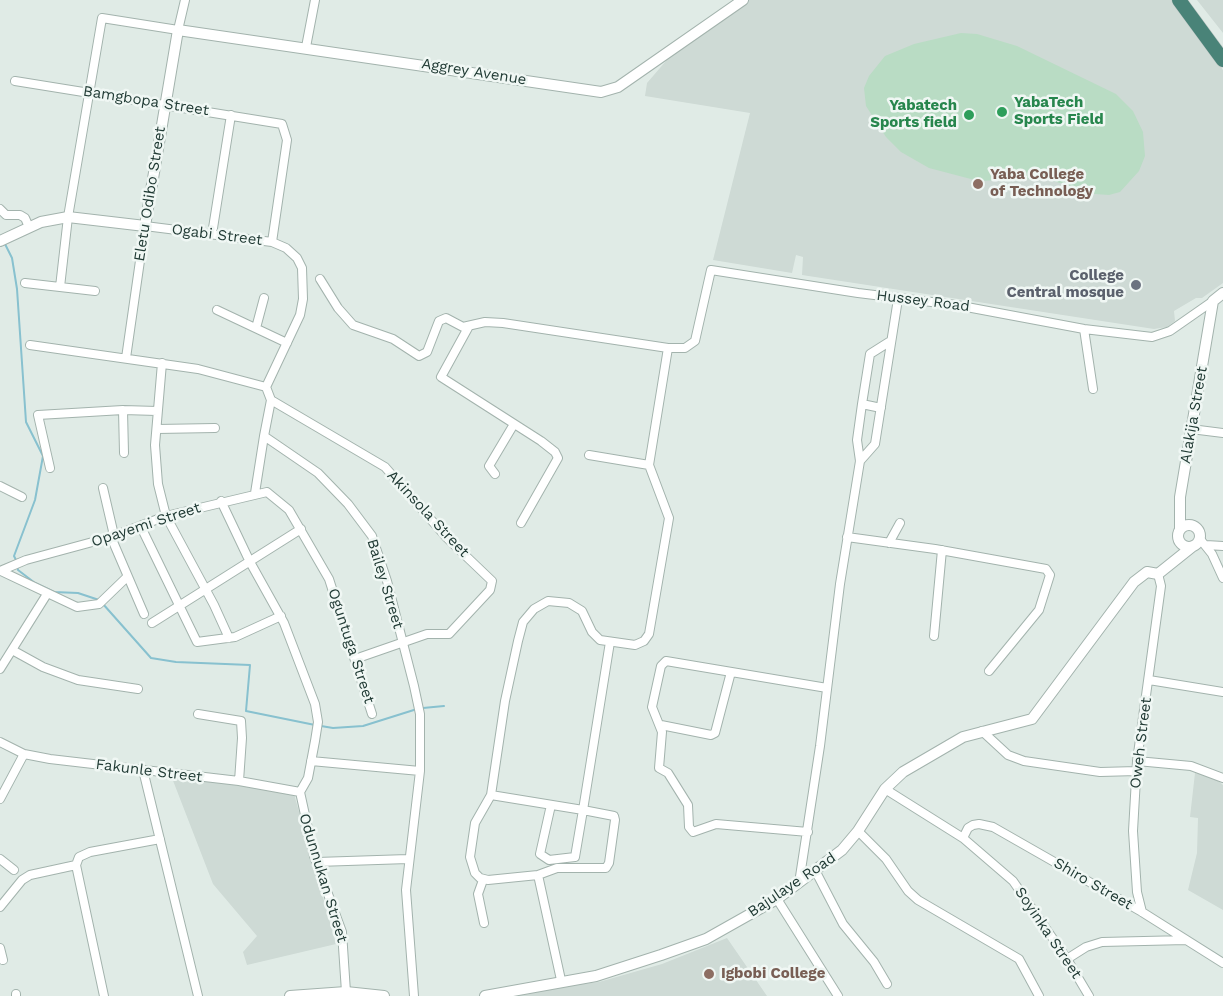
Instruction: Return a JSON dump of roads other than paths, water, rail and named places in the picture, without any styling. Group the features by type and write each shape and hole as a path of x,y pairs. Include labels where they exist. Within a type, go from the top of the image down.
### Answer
{"highway":[{"path":"1179,0 1223,60"},
{"path":"1187,0 1223,51"}],"street":[{"path":"60,287 68,217 102,18 178,30 184,0"},
{"path":"306,47 315,0"},
{"name":"Aggrey Avenue","path":"178,30 306,47 585,90 610,91 643,71 743,0"},
{"name":"Eletu Odibo Street","path":"126,358 145,226 178,30"},
{"name":"Bamgbopa Street","path":"15,81 276,123"},
{"path":"213,228 231,114"},
{"name":"Ogabi Street","path":"145,226 272,242 287,135 282,124 276,123"},
{"path":"0,209 6,216 20,215 25,218 29,227"},
{"path":"5,238 29,227 68,217 145,226"},
{"path":"255,493 271,399 266,387 300,315 303,300 302,268 293,253 272,242"},
{"name":"Hussey Road","path":"668,348 686,348 695,341 711,270 957,305 1084,328 1152,337 1161,335 1223,293"},
{"path":"320,279 338,308 353,325 393,339 418,356 427,352 442,318 463,327 485,322 503,323 668,348 649,465 669,518 652,625 644,641 635,645 600,640 592,632 582,611 570,603 548,601 534,609 526,618 518,641 505,701 491,795 475,823 470,857 475,873 483,880 538,874 557,868 606,868 615,820 609,814 491,795"},
{"path":"25,283 95,291"},
{"path":"256,328 264,298"},
{"path":"860,461 875,444 889,342 898,298"},
{"name":"Alakija Street","path":"1170,567 1179,534 1180,497 1213,301"},
{"path":"217,310 287,343"},
{"path":"469,326 441,377 555,452 558,458 521,523"},
{"path":"1084,328 1093,389"},
{"path":"799,883 808,832 847,537 860,461 857,440 861,404 870,354 889,342"},
{"path":"30,345 198,369 266,387"},
{"path":"162,363 155,461 166,516 207,591 229,638"},
{"name":"Akinsola Street","path":"271,399 385,467 447,538 490,576 492,581 490,590 449,634 427,634 355,659"},
{"path":"861,404 881,408"},
{"path":"50,468 38,415 123,410 157,411"},
{"path":"123,410 124,453"},
{"path":"495,474 489,466 514,424"},
{"path":"157,429 215,428"},
{"path":"1191,429 1223,433"},
{"name":"Bailey Street","path":"264,436 318,473 363,522 377,549 403,644 419,710 420,771 408,859 406,917 414,996"},
{"path":"589,455 649,465"},
{"path":"0,486 21,497"},
{"path":"103,488 113,531 111,537 144,614"},
{"name":"Opayemi Street","path":"0,571 26,560 111,537 166,516 221,501 267,492"},
{"name":"Oguntuga Street","path":"267,492 289,510 336,596 372,714"},
{"path":"1180,497 1200,543 1223,578"},
{"name":"Odunnukan Street","path":"221,501 249,562 280,616 309,686 316,725 308,778 300,792 317,862 342,932 346,992"},
{"path":"889,543 900,523"},
{"path":"141,526 197,642 229,638 280,616"},
{"path":"1195,527 1185,526 1179,534 1182,544 1200,543 1223,546"},
{"path":"152,623 207,591 301,529"},
{"path":"847,537 1046,568 1050,575 1039,610 989,671"},
{"name":"Bajulaye Road","path":"485,996 596,976 706,939 777,899 816,872 842,850 858,831 885,789 903,772 963,737 1032,719 1134,582 1147,573 1158,574 1170,567 1200,543"},
{"path":"934,636 942,550"},
{"path":"0,571 77,607 102,601 127,578"},
{"name":"Oweh Street","path":"1142,912 1137,892 1134,860 1137,761 1161,586 1158,574"},
{"path":"2,663 14,651 47,594"},
{"path":"551,805 540,854 549,860 575,857 610,642"},
{"path":"14,651 43,667 78,680 138,688"},
{"path":"808,832 716,824 693,832 689,827 688,804 668,773 659,768 661,725 652,707 662,666 666,661 826,688"},
{"path":"661,725 711,735 715,733 731,672"},
{"path":"1149,680 1223,692"},
{"path":"198,714 241,721 239,781"},
{"path":"982,731 1008,755 1024,761 1100,772 1137,771"},
{"name":"Fakunle Street","path":"0,742 24,754 239,781 300,792"},
{"path":"0,799 24,754"},
{"path":"311,761 420,771"},
{"path":"1137,761 1191,766 1223,778"},
{"path":"143,770 198,996"},
{"name":"Soyinka Street","path":"885,789 963,838 1013,881 1067,959 1089,996"},
{"name":"Shiro Street","path":"963,838 968,828 974,825 993,827 1142,912 1223,963"},
{"path":"858,831 886,860 908,891 918,900 1018,960 1039,996"},
{"path":"104,996 76,865 79,857 90,852 159,839"},
{"path":"0,859 14,870"},
{"path":"317,862 408,859"},
{"path":"0,907 22,880 30,875 76,865"},
{"path":"816,872 843,924 874,962 887,984"},
{"path":"538,874 561,981"},
{"path":"483,880 478,894 484,923"},
{"path":"777,899 838,996"},
{"path":"1067,959 1086,947 1102,942 1188,940"},
{"path":"0,948 3,960"},
{"path":"294,996 346,992 384,996"}],"waterway":[{"path":"5,244 12,258 17,289 26,422 43,456 35,500 14,556 16,560"},
{"path":"17,566 18,570 35,583 54,592 78,593 99,600"},
{"path":"103,604 151,658 176,662 250,665 246,711 315,725"},
{"path":"423,708 444,706"},
{"path":"321,726 333,728 363,726 417,709"}],"place":[{"name":"YabaTech Sports Field","path":"1002,112"},
{"name":"Yabatech Sports field","path":"969,115"},
{"name":"Yaba College of Technology","path":"978,184"},
{"name":"College Central mosque","path":"1136,285"},
{"name":"Igbobi College","path":"709,974"}]}
